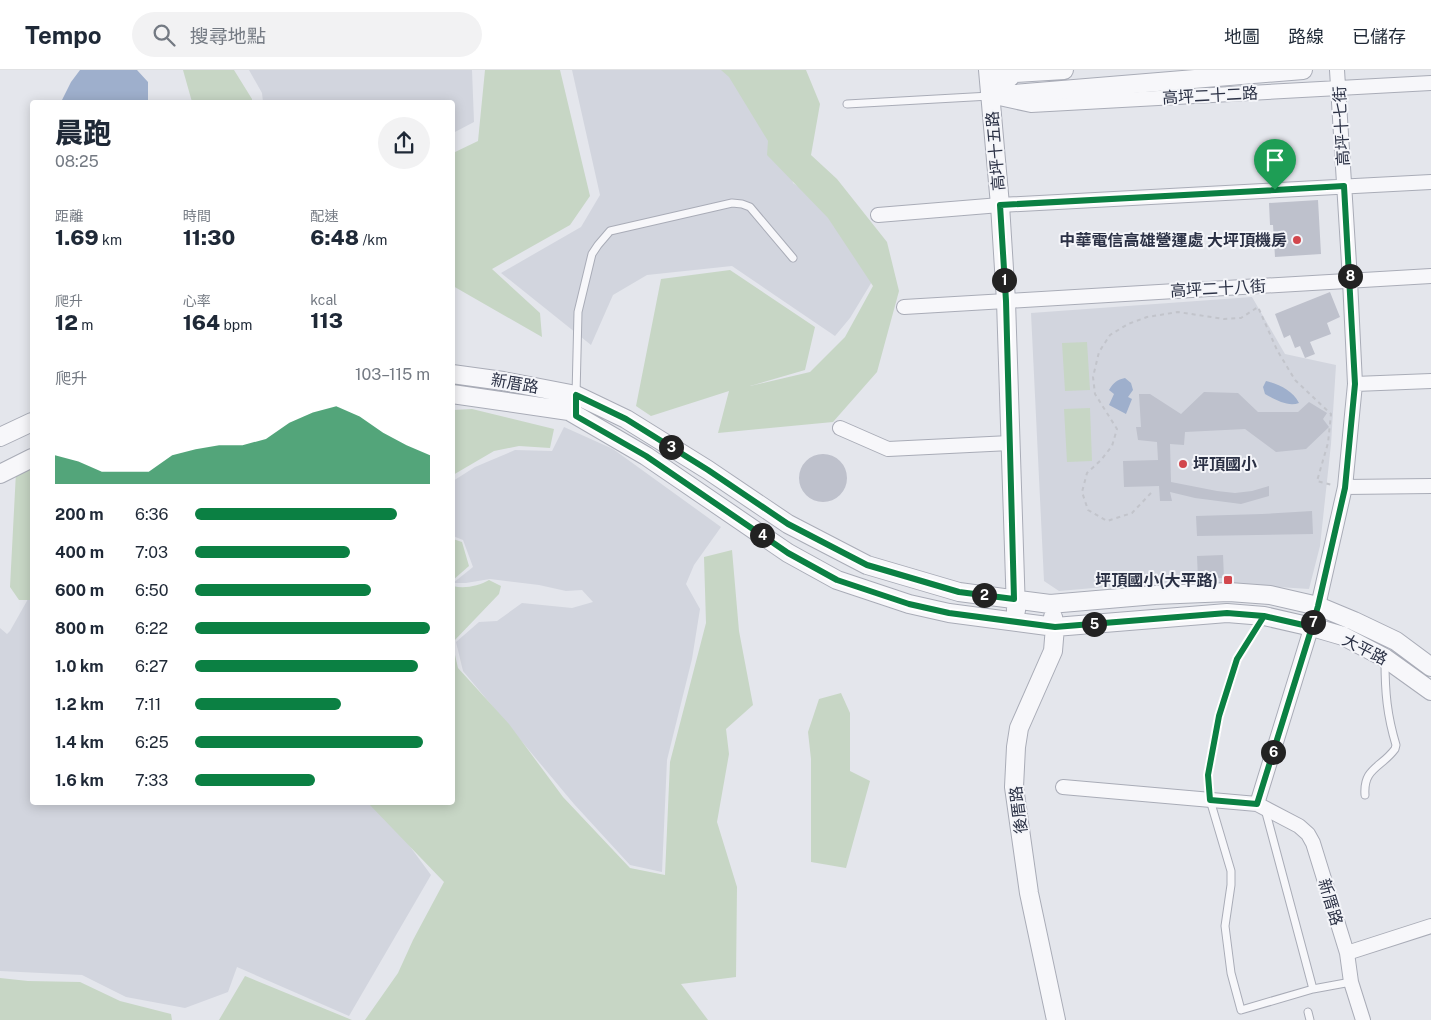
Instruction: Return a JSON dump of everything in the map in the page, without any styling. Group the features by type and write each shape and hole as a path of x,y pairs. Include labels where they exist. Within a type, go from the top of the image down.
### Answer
{"street":[{"name":"高坪十五路","path":"988,70 1006,301 1014,599 1017,623"},
{"path":"990,96 1000,70"},
{"path":"990,96 1014,73 1064,70"},
{"name":"高坪二十二路","path":"990,96 1302,70"},
{"name":"高坪十七街","path":"1312,627 1345,488 1355,384 1337,70"},
{"name":"高坪二十二路","path":"990,96 1031,104 1431,84"},
{"path":"878,215 1000,205 1431,182"},
{"name":"高坪二十八街","path":"904,307 1431,276"},
{"name":"新厝路","path":"455,374 503,381 575,406"},
{"path":"1355,384 1431,380"},
{"name":"新厝路","path":"455,394 575,406"},
{"name":"大平路","path":"575,406 626,419 708,470 788,524 867,565 959,592 1050,604 1155,595 1229,592 1270,595 1318,606 1396,641 1431,666"},
{"name":"大平路","path":"575,406 788,553 837,580 909,604 949,613 1055,627 1227,613 1264,616 1343,636 1385,658 1431,690"},
{"path":"0,437 30,423"},
{"path":"840,428 888,449 1010,443"},
{"path":"0,474 30,459"},
{"path":"1345,488 1431,486"},
{"name":"後厝路","path":"1050,604 1055,627 1053,651 1019,728 1014,787 1030,893 1056,1020"},
{"path":"1261,806 1312,627"},
{"name":"新厝路","path":"1063,787 1261,806 1300,826 1308,834 1313,844 1347,954 1351,982 1363,1020"},
{"path":"1347,954 1431,926"}],"lane":[{"path":"847,104 990,96"},
{"path":"575,406 578,312 592,254 610,231 732,203 742,204 750,207 793,258"},
{"path":"1264,616 1237,659 1219,716 1208,775 1210,800 1231,870 1226,926 1231,972 1242,1010 1313,989 1351,982"},
{"path":"1365,795 1364,785 1367,776 1395,749 1396,745 1388,719 1385,658"},
{"path":"1261,806 1313,989"},
{"path":"1308,1012 1310,1020"}],"path":[{"path":"1151,493 1132,513 1107,521 1088,510 1082,492 1086,473 1112,446 1117,429 1095,394 1093,377 1099,352 1110,335 1128,324 1147,316 1178,312 1224,319 1241,318 1258,307 1277,350 1295,380 1331,414 1328,442 1317,481 1345,488"}],"shaded area":[{"path":"249,70 472,70 474,122 455,132 455,100 263,100 262,93"},
{"path":"572,70 747,70 787,156 793,183 821,202 873,280 850,318 835,336 732,266 647,275 613,295 591,345 501,273 581,227 600,195"},
{"name":"坪頂國小","path":"1252,297 1285,354 1336,365 1331,444 1320,546 1309,589 1245,585 1151,583 1059,591 1044,581 1031,313"},
{"path":"564,427 613,449 721,527 694,565 686,584 700,609 692,659 667,760 662,872 630,865 574,804 463,671 456,642 479,622 497,621 522,603 572,608 593,602 582,590 566,591 539,585 490,579 455,583 473,567 463,540 455,537 455,480 475,467 515,450 552,451"},
{"path":"30,596 30,805 379,805 431,875 349,1016 237,967 228,992 185,1008 126,997 82,975 0,971 0,628 7,634"}],"green space":[{"path":"183,70 234,70 252,99 252,100 191,100"},
{"path":"485,70 560,70 590,196 570,225 492,269 540,313 542,337 455,287 455,152 478,141"},
{"path":"721,70 806,70 820,104 811,155 837,179 887,242 899,291 877,372 833,422 718,433 729,391 651,416 636,406 661,279 730,270 815,327 805,370 750,386 810,372 845,337 873,286 828,218 767,155 768,141 729,77"},
{"path":"1087,342 1090,390 1065,391 1062,343"},
{"path":"1090,408 1092,461 1067,462 1064,409"},
{"path":"472,409 554,429 550,448 519,446 494,451 455,474 455,410"},
{"path":"30,467 30,600 19,600 10,587 16,472"},
{"path":"455,540 462,542 469,566 455,578"},
{"path":"732,550 739,631 753,705 726,729 729,754 717,822 737,887 736,977 681,984 708,1020 365,1020 398,973 413,940 444,882 370,805 455,805 455,655 458,668 509,724 563,797 630,868 665,875 670,762 706,623 704,557"},
{"path":"489,580 501,586 499,594 455,640 455,586 481,584"},
{"path":"841,693 850,713 850,771 870,781 846,868 811,862 811,759 808,732 819,699"},
{"path":"245,976 352,1020 219,1020"},
{"path":"0,978 28,981 80,982 120,1001 171,1014 172,1020 0,1020"}],"water":[{"path":"80,70 137,70 148,82 148,100 62,100 71,82"},
{"path":"1125,378 1131,383 1133,390 1128,397 1132,399 1126,414 1109,405 1114,394 1109,390 1116,382"},
{"path":"1266,381 1285,389 1299,403 1278,401 1265,394 1263,387"}],"building":[{"name":"中華電信高雄營運處 大坪頂機房","path":"1318,200 1321,254 1275,257 1273,225 1270,225 1269,203"},
{"path":"1330,292 1340,317 1327,323 1331,334 1310,342 1315,354 1305,358 1300,346 1295,348 1290,335 1284,338 1275,314"},
{"path":"1204,392 1238,393 1258,412 1298,412 1309,402 1327,413 1323,419 1329,427 1306,449 1276,452 1245,429 1185,432 1184,445 1170,444 1171,482 1235,493 1269,486 1269,496 1241,504 1195,498 1170,492 1172,501 1160,501 1159,486 1124,487 1123,461 1158,460 1157,442 1138,440 1136,427 1141,427 1139,394 1150,394 1181,414"},
{"path":"818,454 828,454 837,458 843,464 847,478 843,492 837,498 828,502 818,502 809,498 803,492 799,483 799,473 803,464 809,458"},
{"path":"1312,511 1313,534 1197,536 1196,516"},
{"path":"1223,555 1224,578 1198,579 1197,556"}],"place":[{"name":"中華電信高雄營運處 大坪頂機房","path":"1297,240"},
{"name":"坪頂國小","path":"1183,464"},
{"name":"坪頂國小(大平路)","path":"1228,580"}],"route":[{"path":"1275,190 1000,205 1006,301 1014,599 959,592 867,565 788,524 708,470 626,419 576,395 576,416 646,456 788,553 837,580 909,604 949,613 1055,627 1227,613 1264,616 1312,627 1257,804 1210,800 1208,775 1219,716 1237,659 1264,616 1312,627 1345,488 1355,384 1344,186 1275,190"}]}
